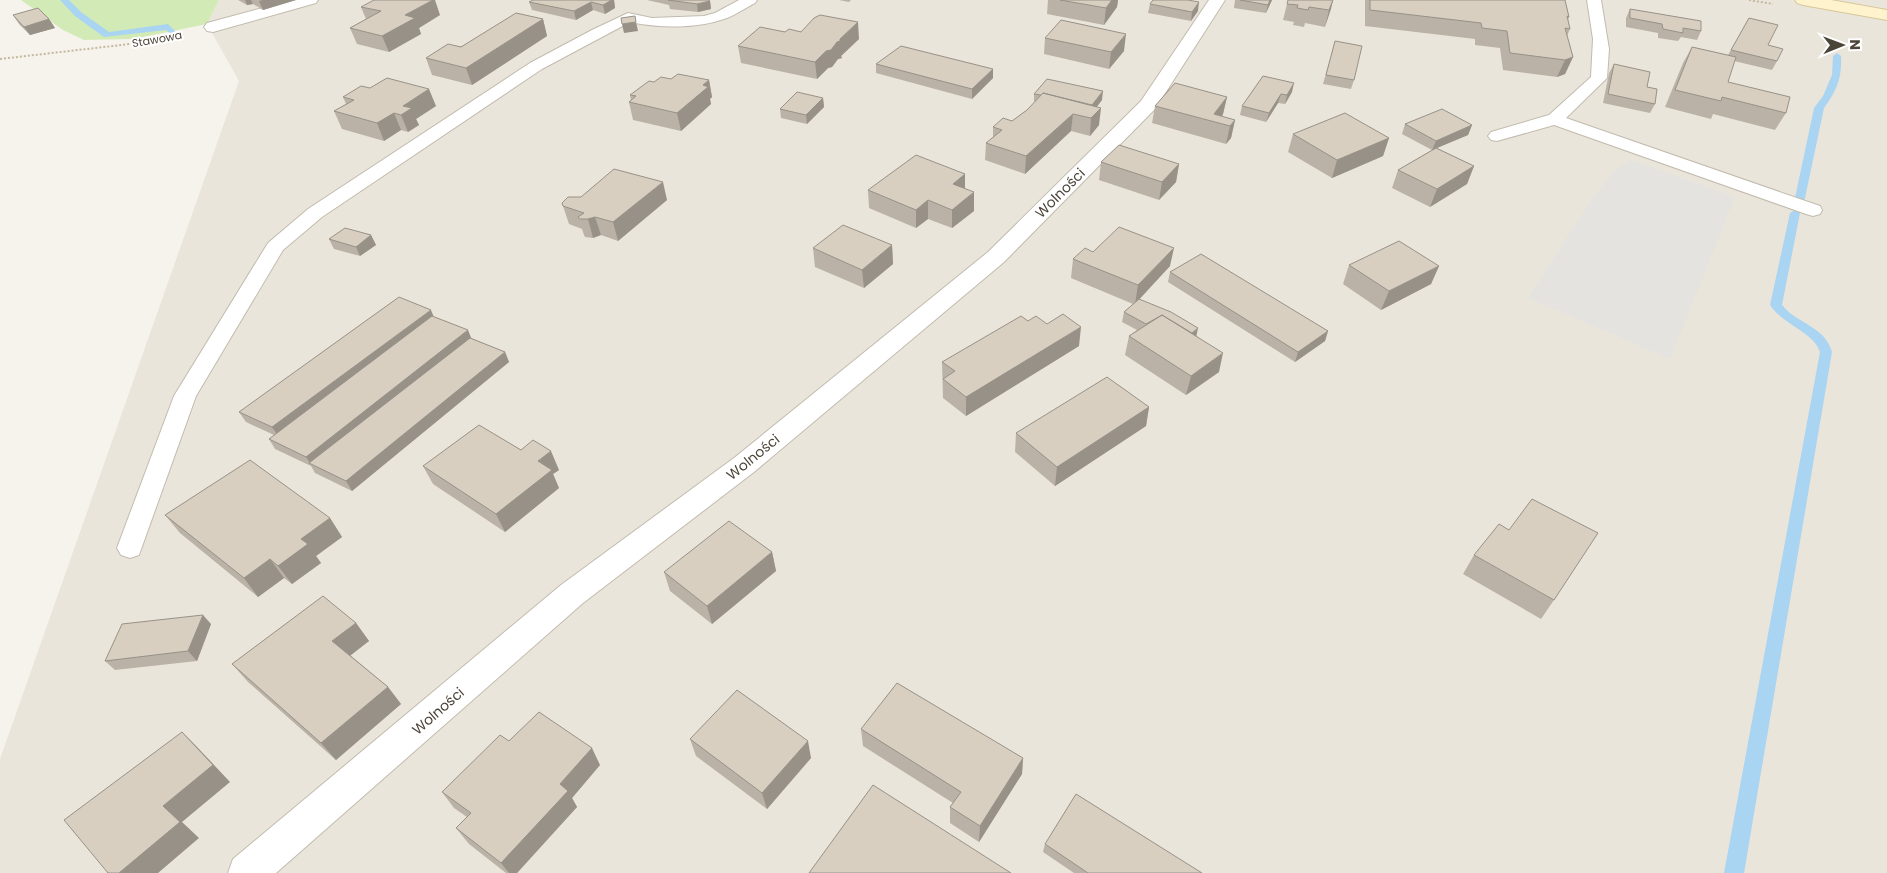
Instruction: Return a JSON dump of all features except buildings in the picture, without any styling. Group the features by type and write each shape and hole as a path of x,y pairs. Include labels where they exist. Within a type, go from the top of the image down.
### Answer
{"main road":[{"path":"1803,0 1887,15"}],"street":[{"path":"213,27 310,0"},
{"name":"Wolności","path":"247,873 572,594 744,465 996,257 1148,105 1217,0"}],"lane":[{"path":"130,548 184,396 275,247 315,213 536,66 597,33 628,17 652,22 704,20 720,16 750,0"},
{"path":"1497,136 1555,119 1598,78 1601,68 1600,42 1594,0"},
{"path":"1555,119 1573,127 1813,210"}],"path":[{"name":"Stawowa","path":"0,59 156,42 213,27"}],"shaded area":[{"path":"219,0 1887,0 1887,873 0,873 0,759 239,81 207,24"},
{"path":"1632,160 1735,197 1670,359 1528,298 1592,199 1615,170"}],"green space":[{"path":"21,0 219,0 207,24 133,39 84,40 63,30"}],"waterway":[{"path":"64,0 78,14 107,35 168,27 171,31"},
{"path":"1800,198 1819,108 1828,96 1837,75 1837,56"},
{"path":"1734,873 1826,352 1824,344 1819,338 1788,318 1776,305 1795,213"}]}
